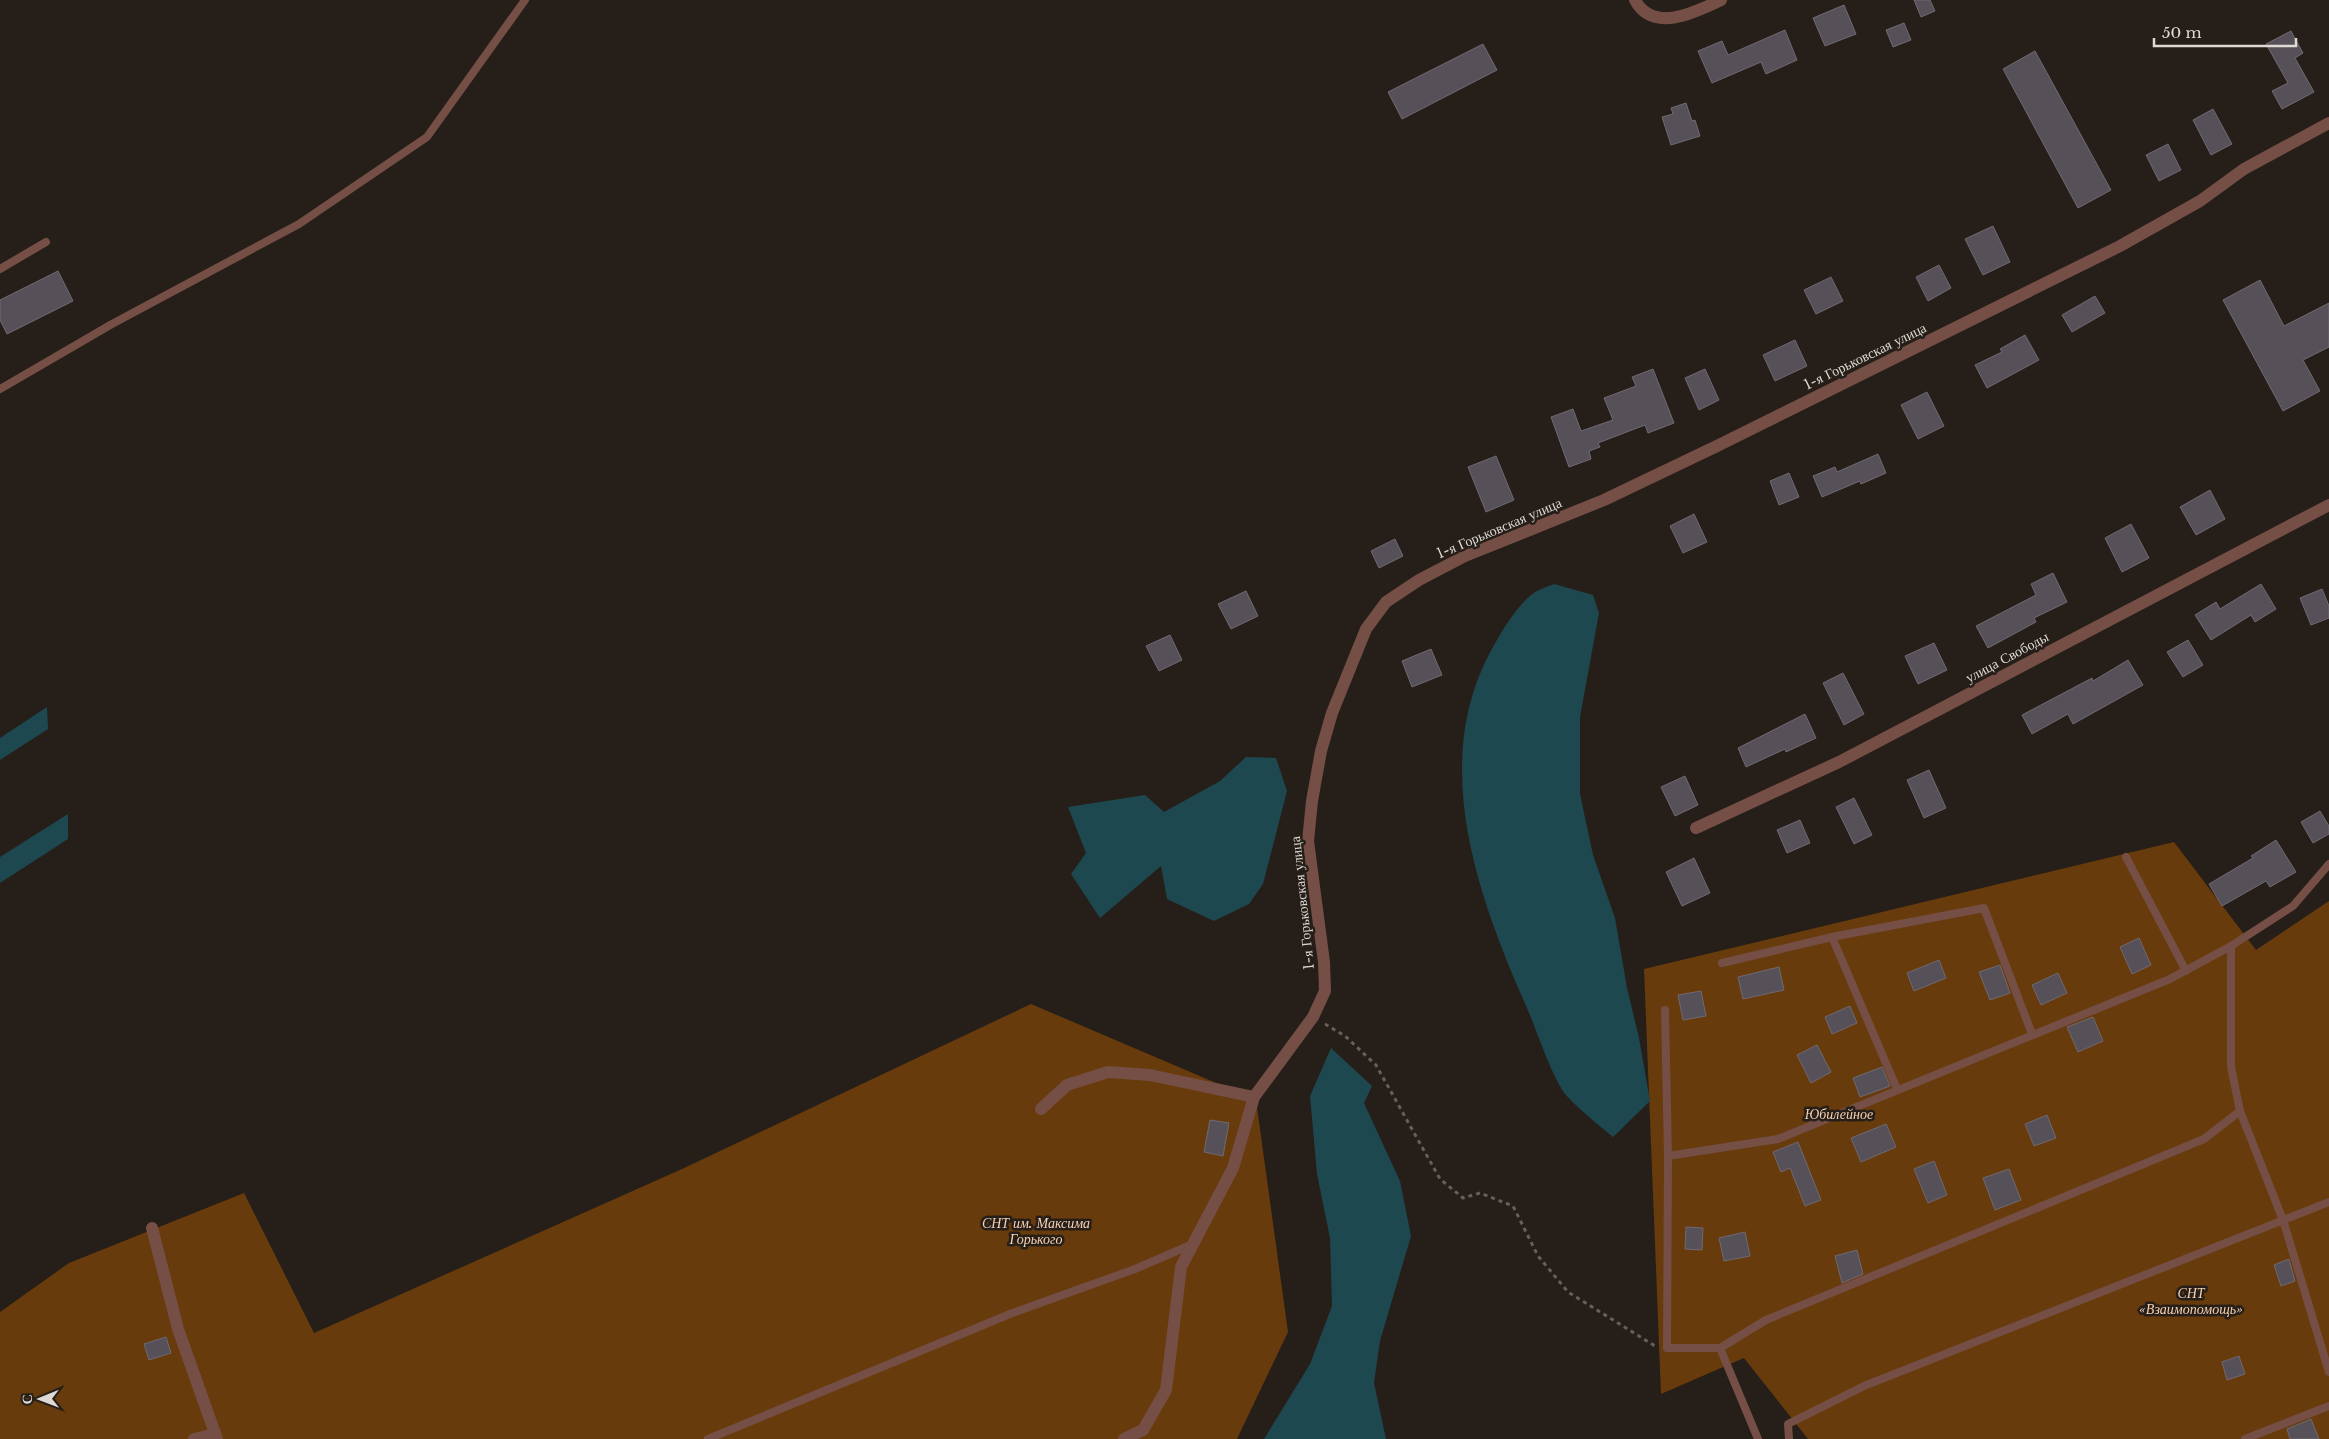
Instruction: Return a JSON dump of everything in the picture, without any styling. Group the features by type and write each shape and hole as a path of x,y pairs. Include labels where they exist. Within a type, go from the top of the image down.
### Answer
{"street":[{"path":"1635,0 1638,6 1660,19 1689,15 1721,0"},
{"name":"1-я Горьковская улица","path":"1124,1439 1143,1430 1166,1390 1181,1267 1233,1168 1254,1097 1313,1017 1325,991 1324,962 1308,841 1312,801 1332,713 1366,629 1386,602 1419,580 1465,556 1613,496 2120,246 2200,201 2244,169 2329,123"},
{"name":"улица Свободы","path":"1696,828 1839,762 2329,505"},
{"path":"1041,1109 1067,1085 1108,1072 1150,1075 1254,1097"},
{"path":"152,1228 178,1330 216,1437 194,1439"}],"lane":[{"path":"0,390 112,324 299,224 427,137 525,0"},
{"path":"0,269 46,242"},
{"path":"2126,857 2186,971"},
{"path":"1668,1156 1778,1139 2170,979 2231,946 2293,906 2329,864"},
{"path":"1722,962 1832,937 1984,908 2032,1034"},
{"path":"1832,937 1897,1090"},
{"path":"2231,946 2231,1067 2240,1111 2283,1220 2329,1372"},
{"path":"1665,1010 1668,1156 1667,1348 1720,1348 1766,1320 2204,1139 2240,1111"},
{"path":"1789,1439 1788,1424 1864,1386 2329,1202"},
{"path":"708,1439 1010,1314 1135,1269 1194,1243"},
{"path":"1720,1348 1758,1439"},
{"path":"2245,1439 2329,1406"}],"path":[{"path":"1313,1017 1345,1036 1376,1065 1440,1179 1463,1198 1480,1193 1513,1206 1538,1256 1568,1292 1650,1345 1667,1348"}],"green space":[{"name":"Юбилейное","path":"2174,842 2256,950 2329,901 2329,1439 1808,1439 1744,1358 1661,1394 1644,969"},
{"name":"СНТ им. Максима Горького","path":"1031,1004 1256,1100 1288,1332 1237,1439 0,1439 0,1312 69,1263 244,1193 314,1333 682,1169"}],"water":[{"path":"1554,584 1593,595 1599,613 1580,717 1580,794 1593,855 1615,918 1650,1101 1613,1137 1570,1100 1556,1078 1492,921 1467,829 1462,782 1464,736 1474,691 1493,647 1520,606 1531,595"},
{"path":"47,707 48,729 0,760 0,738"},
{"path":"1246,757 1276,758 1287,791 1263,884 1249,904 1214,921 1167,899 1161,866 1100,918 1071,874 1086,853 1068,807 1145,795 1164,812 1220,781"},
{"path":"68,814 68,839 0,883 0,857"},
{"path":"1331,1048 1372,1086 1364,1103 1400,1181 1411,1236 1380,1341 1374,1383 1386,1439 1264,1439 1310,1364 1332,1306 1330,1238 1317,1174 1310,1096"}],"building":[{"path":"1914,0 1930,0 1935,11 1921,17"},
{"path":"1844,5 1856,34 1825,46 1813,18"},
{"path":"1904,23 1911,40 1893,47 1886,30"},
{"path":"1785,30 1797,60 1766,74 1761,62 1712,83 1698,51 1722,41 1728,55"},
{"path":"2291,31 2303,53 2295,58 2314,92 2282,109 2272,91 2288,83 2266,44"},
{"path":"1483,44 1497,70 1402,119 1388,92"},
{"path":"2035,51 2111,190 2078,208 2003,69"},
{"path":"1686,103 1692,121 1695,120 1700,136 1671,145 1662,117 1673,114 1671,108"},
{"path":"2213,109 2232,144 2211,155 2193,120"},
{"path":"2168,144 2181,170 2159,181 2146,155"},
{"path":"1993,226 2010,262 1983,275 1965,239"},
{"path":"1939,265 1951,288 1928,301 1916,277"},
{"path":"58,271 73,301 7,334 0,320 0,300"},
{"path":"1831,277 1843,301 1816,314 1804,290"},
{"path":"2260,280 2284,326 2329,303 2329,347 2303,360 2320,391 2283,411 2223,300"},
{"path":"2095,296 2105,313 2072,332 2062,315"},
{"path":"2025,335 2039,360 1987,388 1975,365 2002,352 2000,349"},
{"path":"1795,340 1807,366 1775,381 1763,355"},
{"path":"1653,369 1674,423 1648,433 1645,425 1598,443 1600,447 1589,451 1591,459 1569,467 1551,417 1573,409 1581,431 1613,420 1604,398 1636,386 1632,377"},
{"path":"1705,369 1719,400 1699,410 1685,378"},
{"path":"1927,392 1944,426 1918,439 1901,405"},
{"path":"1878,454 1886,473 1861,484 1860,481 1822,497 1813,476 1835,467 1837,472"},
{"path":"1496,456 1514,500 1486,512 1468,467"},
{"path":"1789,473 1799,497 1779,505 1770,481"},
{"path":"2210,490 2225,519 2196,535 2180,507"},
{"path":"1694,514 1707,542 1683,553 1670,526"},
{"path":"2131,524 2149,558 2122,572 2105,538"},
{"path":"1395,539 1403,556 1379,568 1371,551"},
{"path":"2053,573 2067,602 2034,618 2036,622 1988,648 1976,626 2036,595 2031,584"},
{"path":"2261,584 2276,609 2255,622 2251,615 2211,640 2195,615 2216,602 2220,609"},
{"path":"2322,589 2329,606 2329,618 2311,625 2300,598"},
{"path":"1246,591 1258,616 1231,629 1218,604"},
{"path":"1170,635 1182,660 1159,671 1146,646"},
{"path":"2188,640 2203,665 2183,677 2167,652"},
{"path":"1934,643 1947,670 1918,684 1905,656"},
{"path":"1431,649 1442,675 1412,687 1402,661"},
{"path":"2128,660 2143,685 2073,724 2068,714 2032,734 2022,715 2092,678 2093,681"},
{"path":"1843,673 1864,714 1844,725 1823,683"},
{"path":"1805,714 1816,738 1786,752 1785,749 1746,767 1738,748"},
{"path":"1929,770 1946,808 1924,818 1907,780"},
{"path":"1685,776 1698,805 1675,816 1661,787"},
{"path":"1854,798 1872,835 1854,844 1836,807"},
{"path":"2320,811 2329,826 2329,834 2313,843 2301,822"},
{"path":"1800,820 1810,843 1787,853 1777,830"},
{"path":"2276,840 2296,872 2270,887 2266,881 2222,906 2209,884 2253,858 2251,856"},
{"path":"1694,858 1710,893 1682,906 1666,872"},
{"path":"2139,938 2151,965 2132,974 2120,947"},
{"path":"1939,960 1946,978 1914,991 1907,973"},
{"path":"2000,965 2010,993 1990,1000 1979,972"},
{"path":"1779,967 1784,990 1743,999 1738,977"},
{"path":"2058,973 2067,993 2041,1005 2032,985"},
{"path":"1701,991 1706,1016 1683,1020 1678,995"},
{"path":"1850,1006 1857,1023 1832,1034 1825,1017"},
{"path":"2093,1017 2103,1041 2078,1052 2067,1027"},
{"path":"1817,1045 1831,1072 1811,1083 1797,1055"},
{"path":"1882,1067 1890,1086 1860,1097 1853,1078"},
{"path":"2047,1115 2056,1138 2034,1146 2025,1124"},
{"path":"1210,1120 1229,1123 1223,1156 1204,1152"},
{"path":"1886,1124 1896,1147 1861,1162 1851,1138"},
{"path":"1798,1142 1821,1200 1805,1206 1790,1168 1781,1172 1773,1152"},
{"path":"1934,1161 1947,1195 1928,1203 1914,1169"},
{"path":"2009,1169 2021,1200 1995,1210 1983,1178"},
{"path":"1686,1227 1703,1228 1702,1250 1685,1249"},
{"path":"1745,1232 1750,1256 1724,1261 1719,1238"},
{"path":"1857,1250 1863,1274 1842,1283 1835,1256"},
{"path":"2289,1259 2295,1281 2281,1286 2274,1265"},
{"path":"166,1337 171,1353 149,1360 144,1344"},
{"path":"2239,1356 2245,1374 2227,1380 2222,1362"},
{"path":"2311,1419 2319,1439 2290,1439 2287,1429"}],"park label":[{"name":"СНТ «Взаимопомощь»","path":"2191,1302"}]}
